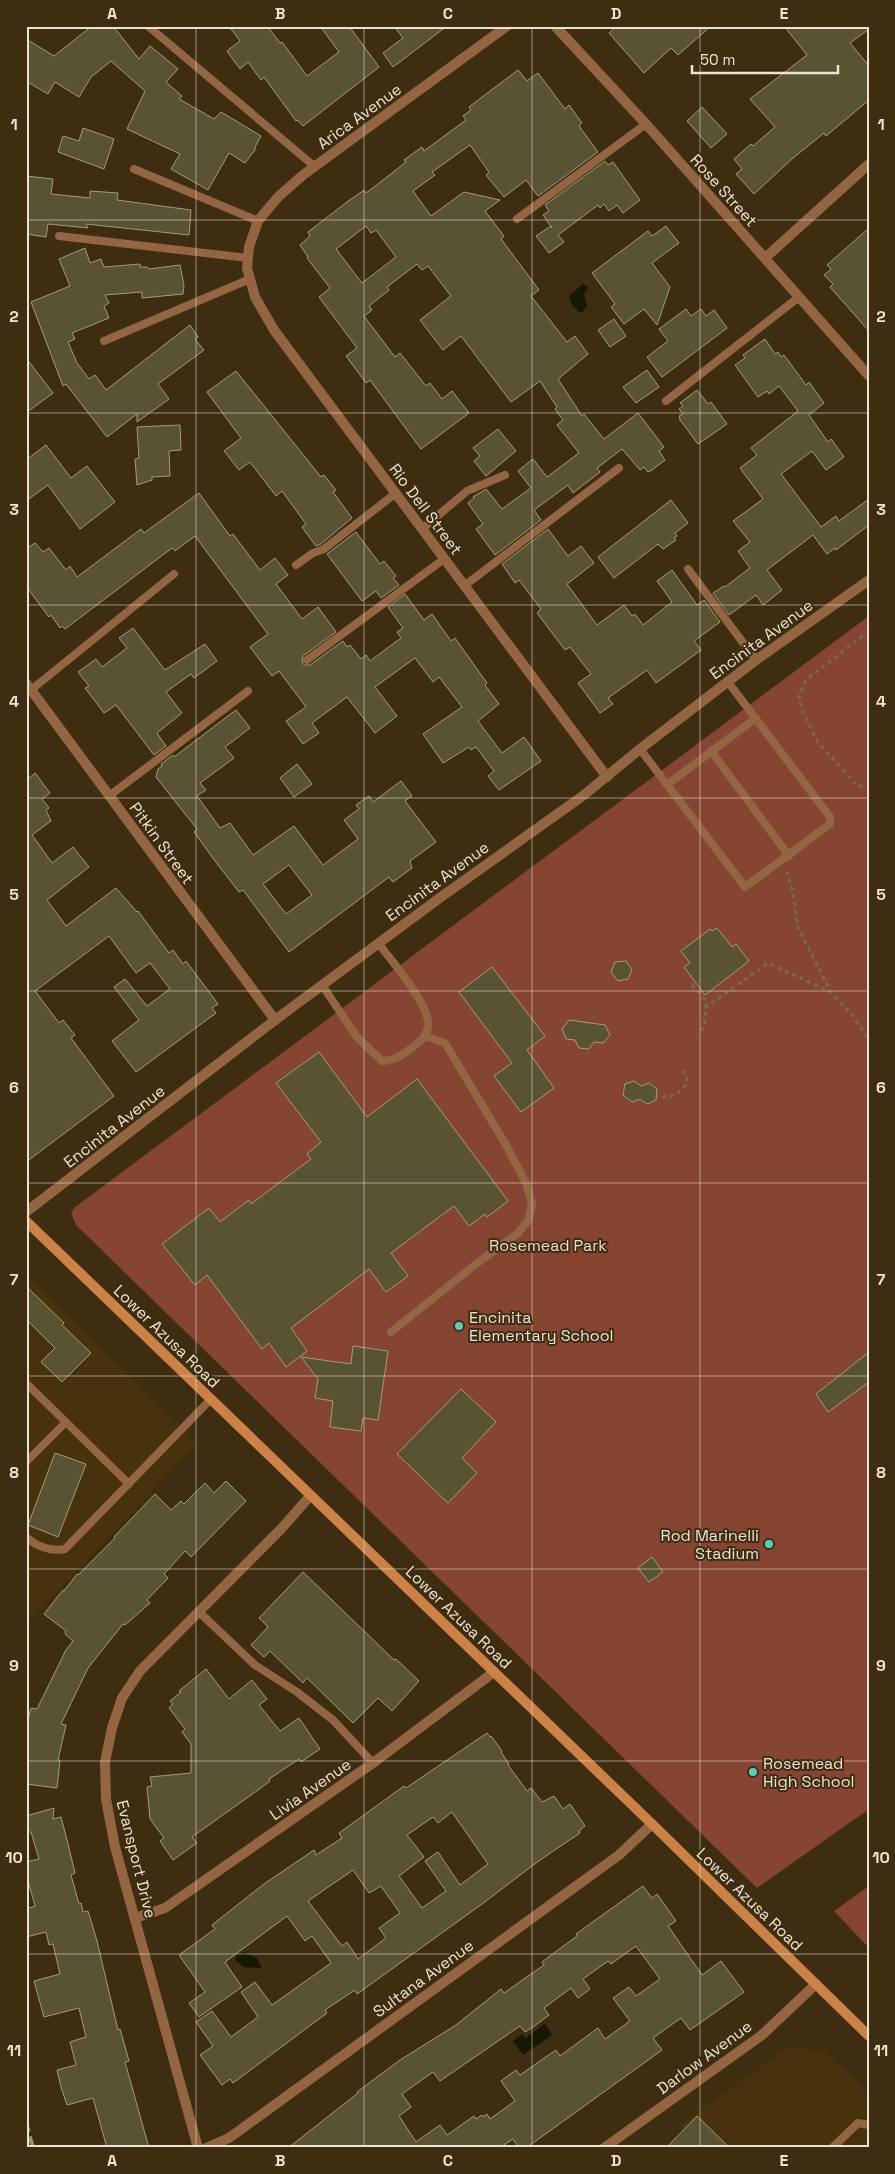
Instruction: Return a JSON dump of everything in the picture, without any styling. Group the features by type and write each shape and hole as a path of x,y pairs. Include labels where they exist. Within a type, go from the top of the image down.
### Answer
{"main road":[{"name":"Lower Azusa Road","path":"26,1221 652,1824 869,2036"}],"street":[{"name":"Arica Avenue","path":"249,247 258,221 278,197 314,166 507,26"},
{"name":"Rose Street","path":"555,26 646,124 869,376"},
{"path":"765,258 869,164"},
{"name":"Rio Dell Street","path":"249,247 247,268 255,297 274,330 607,777"},
{"name":"Encinita Avenue","path":"26,1212 274,1020 607,777 640,749 756,660 869,580"},
{"name":"Pitkin Street","path":"29,686 274,1020"},
{"name":"Evansport Drive","path":"198,2148 115,1847 106,1799 105,1762 122,1698 140,1671 282,1528 310,1496"},
{"name":"Livia Avenue","path":"135,1918 166,1908 374,1763 494,1672"},
{"name":"Sultana Avenue","path":"206,2148 229,2138 618,1855 652,1824"},
{"name":"Darlow Avenue","path":"604,2148 762,2035 816,1984"}],"lane":[{"path":"148,26 314,166"},
{"path":"517,219 646,124"},
{"path":"134,170 258,221"},
{"path":"59,236 248,258"},
{"path":"104,341 250,279"},
{"path":"666,401 799,297"},
{"path":"464,586 619,468"},
{"path":"422,529 467,491 505,475"},
{"path":"296,565 324,549 396,493"},
{"path":"307,660 444,559"},
{"path":"688,569 756,660"},
{"path":"29,686 174,574"},
{"path":"640,749 745,888 789,856 830,824 830,816 728,682"},
{"path":"109,796 248,691"},
{"path":"668,784 756,718"},
{"path":"711,751 789,856"},
{"path":"322,985 357,1037 382,1061 389,1061 406,1052 426,1036 429,1025 425,1009 378,943"},
{"path":"391,1332 518,1233 528,1221 532,1204 526,1183 506,1144 453,1056 445,1044 426,1036"},
{"path":"26,1383 129,1484"},
{"path":"26,1537 33,1543 56,1551 65,1549 211,1399"},
{"path":"26,1462 66,1422"},
{"path":"199,1612 256,1665 297,1692 333,1720 374,1763"},
{"path":"832,2148 858,2123 869,2125"}],"path":[{"path":"869,631 806,680 799,696 802,710 817,741 857,786 869,786"},
{"path":"789,856 787,872 793,893 798,928 831,992 852,1016 869,1040"},
{"path":"706,1008 768,963 831,992"},
{"path":"692,985 706,1001 702,1031 697,1035"},
{"path":"662,1096 674,1096 681,1092 687,1083 686,1074 679,1068"}],"shaded area":[{"path":"583,284 588,287 584,295 587,306 583,312 579,312 572,305 569,296"},
{"path":"26,1273 197,1443 26,1625"},
{"path":"245,1952 257,1958 262,1968 244,1967 235,1960 237,1955"},
{"path":"545,2024 552,2035 523,2055 513,2041 523,2034 525,2038"},
{"path":"786,2048 825,2051 869,2093 869,2148 700,2148 678,2127"}],"green space":[{"name":"Rosemead Park","path":"869,616 869,1809 757,1888 76,1225 71,1213 74,1208"},
{"path":"869,1886 869,1948 834,1911"}],"building":[{"path":"92,26 113,26 139,59 150,46 178,69 166,82 182,96 179,99 214,119 221,112 261,136 255,150 245,163 229,153 208,190 171,169 180,154 127,129 145,91 111,61 91,77 79,97 55,82 48,94 26,81 26,39 54,56"},
{"path":"229,26 267,26 280,43 282,42 307,76 339,52 320,26 349,26 379,67 303,126 296,121 264,77 261,80 248,62 240,69 227,51 240,41"},
{"path":"394,26 447,26 393,67 383,53 403,38"},
{"path":"616,26 711,26 678,55 671,48 644,73 609,33"},
{"path":"784,26 869,26 869,29 850,43 869,66 869,100 826,136 824,133 793,158 754,194 736,174 742,169 734,159 775,127 750,99 807,55"},
{"path":"518,70 527,81 538,73 565,109 569,105 582,123 579,126 598,152 538,196 526,180 504,197 486,175 489,172 470,145 432,172 435,175 413,191 431,216 464,192 500,200 485,211 504,236 501,239 539,290 531,296 567,342 575,336 588,354 558,379 582,416 584,414 604,439 638,413 664,447 659,451 665,460 648,472 644,467 640,470 622,449 597,468 600,472 573,493 568,485 534,510 541,520 495,555 476,529 483,524 468,503 473,497 486,489 502,509 531,488 518,471 533,459 547,477 579,453 557,425 563,420 555,409 557,407 540,381 511,402 461,336 443,350 420,320 451,296 428,266 422,270 417,264 387,287 389,290 369,306 372,310 364,316 395,357 400,353 426,386 430,383 442,399 452,391 469,413 421,449 370,380 366,383 346,356 357,348 319,297 330,288 307,258 300,245 310,236 308,232 347,202 364,190 366,193 406,162 404,160 422,147 424,151 466,120 463,116 471,110 469,107","holes":["366,226 371,233 376,230 396,257 362,283 336,249"]},
{"path":"702,107 727,134 711,148 687,121"},
{"path":"83,128 114,139 104,169 58,152 63,136 79,141"},
{"path":"605,161 608,165 613,162 640,200 623,213 617,205 609,211 604,204 600,208 598,205 558,235 564,242 549,253 536,236 551,226 543,215 549,211 545,205"},
{"path":"26,176 53,179 51,194 90,198 90,191 118,193 117,200 191,210 189,235 86,224 88,228 48,224 46,237 26,234"},
{"path":"666,226 679,243 652,263 670,287 657,325 644,309 624,324 611,307 615,304 592,273 648,231 652,236"},
{"path":"869,228 869,331 830,287 833,284 824,275 831,269 827,265"},
{"path":"85,248 90,263 101,259 104,267 140,264 140,267 147,267 149,269 180,265 184,286 183,294 142,298 142,292 105,295 109,303 104,306 109,318 72,333 75,339 68,342 77,363 89,379 95,375 106,390 190,325 198,337 195,339 204,350 158,384 169,399 137,422 137,414 107,437 66,384 63,386 31,302 70,286 59,259"},
{"path":"686,309 691,316 701,309 706,316 714,310 727,328 662,377 647,357 668,341 659,329"},
{"path":"614,319 626,336 610,347 598,330"},
{"path":"765,339 775,354 778,352 781,357 784,355 806,385 809,382 824,403 809,415 828,442 831,439 844,457 826,470 812,451 781,474 821,527 836,516 839,521 869,499 869,525 836,550 835,548 827,554 813,535 767,570 782,590 763,605 756,595 729,615 713,593 725,587 750,568 738,551 750,542 733,521 763,499 740,468 757,455 751,448 798,411 779,386 769,394 767,391 758,397 735,365 745,358 743,355"},
{"path":"26,358 53,393 26,413"},
{"path":"647,370 659,387 636,403 623,387"},
{"path":"236,371 321,477 324,475 336,490 333,492 352,518 321,544 316,546 302,527 306,524 282,491 276,496 250,462 239,470 224,451 241,438 207,392"},
{"path":"697,390 708,404 711,402 727,424 698,444 679,416 683,414 679,409 683,406 680,403"},
{"path":"180,425 181,450 169,451 170,476 152,477 152,480 137,485 135,459 139,458 137,427"},
{"path":"498,429 516,451 486,476 474,461 480,456 473,448"},
{"path":"46,445 71,478 87,466 115,502 80,529 48,485 26,501 26,460"},
{"path":"199,493 230,536 233,534 260,570 275,558 288,575 276,584 302,619 318,607 336,632 303,656 302,661 304,665 310,665 343,641 347,647 350,645 361,659 366,655 370,661 401,638 397,632 403,628 388,607 405,594 424,620 432,614 451,641 455,638 487,683 485,685 499,704 478,721 502,753 524,737 541,761 499,790 488,776 494,771 476,747 471,750 469,747 443,763 423,734 462,707 439,677 433,682 415,658 375,687 397,716 375,733 347,697 312,723 319,733 303,744 286,721 306,707 279,671 272,676 250,647 268,634 195,536 175,551 172,548 65,629 62,626 60,628 51,615 49,617 26,586 26,549 35,543 43,552 49,548 66,570 70,566 77,577 141,529 144,533"},
{"path":"671,500 688,523 675,533 677,536 674,538 676,540 663,549 658,544 614,578 598,557"},
{"path":"548,529 568,556 581,546 594,563 567,584 597,625 624,605 632,616 635,614 643,625 672,602 657,581 672,570 697,605 704,600 720,622 694,641 701,650 656,683 647,670 608,698 613,704 600,713 578,683 591,674 570,647 565,650 537,613 541,609 519,580 515,583 502,564"},
{"path":"356,532 380,564 384,561 396,576 393,578 399,585 381,598 376,591 362,601 327,554"},
{"path":"133,628 165,670 205,644 217,661 194,678 191,674 166,692 182,713 157,733 166,746 154,755 116,705 104,713 85,688 89,686 78,672 96,659 102,667 127,648 119,638"},
{"path":"236,710 250,728 225,747 234,758 200,783 206,790 197,796 220,828 230,823 253,855 294,826 323,865 358,839 344,820 359,809 356,805 369,796 373,802 401,781 412,796 405,801 436,842 410,861 412,868 393,882 389,877 289,952 243,890 239,892 215,861 194,832 197,829 156,777 158,769 162,766 161,764 173,755 174,757","holes":["289,865 312,895 286,914 263,884"]},
{"path":"297,764 312,784 294,797 280,778"},
{"path":"35,773 50,793 42,799 49,808 46,810 51,821 32,835 52,863 73,847 89,867 47,900 66,926 116,888 138,911 169,953 173,950 183,964 186,961 218,1004 212,1008 216,1013 136,1072 112,1041 139,1020 114,987 125,979 147,1006 170,989 150,963 136,973 109,936 35,991 59,1023 63,1020 75,1035 71,1038 114,1096 26,1162 26,776 28,779"},
{"path":"717,928 732,947 736,944 749,961 705,995 684,967 690,963 681,951 710,929 712,931"},
{"path":"626,961 632,970 628,979 618,981 611,972 615,962"},
{"path":"492,967 545,1036 527,1050 554,1088 521,1112 494,1076 512,1063 459,992"},
{"path":"569,1020 605,1025 610,1035 603,1043 594,1042 589,1049 579,1048 575,1040 566,1039 562,1029"},
{"path":"319,1052 367,1117 417,1079 508,1201 487,1217 485,1214 469,1226 454,1206 391,1253 408,1276 386,1292 369,1269 291,1328 307,1351 286,1367 269,1343 262,1349 207,1275 195,1285 162,1244 209,1208 220,1222 249,1200 251,1204 311,1159 307,1154 321,1142 276,1083"},
{"path":"634,1081 641,1086 649,1083 657,1089 656,1100 647,1104 640,1099 632,1102 623,1095 625,1084"},
{"path":"26,1286 64,1323 62,1325 91,1353 62,1382 41,1362 55,1348 26,1319"},
{"path":"353,1346 388,1351 378,1420 363,1418 361,1431 330,1427 333,1401 315,1398 318,1379 301,1357 351,1364"},
{"path":"869,1352 869,1382 828,1412 816,1394"},
{"path":"461,1389 496,1422 462,1458 477,1473 448,1503 397,1454"},
{"path":"55,1453 86,1464 58,1537 28,1525"},
{"path":"226,1481 246,1501 191,1557 185,1551 164,1574 168,1578 147,1600 150,1603 125,1625 123,1624 88,1668 61,1724 66,1725 58,1760 60,1760 57,1788 26,1784 26,1728 31,1708 37,1709 66,1650 73,1641 65,1634 66,1631 44,1614 77,1574 115,1538 155,1494 171,1510 181,1501 184,1504 205,1483 214,1493"},
{"path":"652,1557 663,1572 649,1582 638,1568"},
{"path":"303,1572 394,1660 396,1659 419,1681 392,1711 378,1698 353,1723 307,1678 303,1683 270,1651 264,1657 251,1645 268,1627 259,1618"},
{"path":"206,1669 229,1699 252,1680 267,1699 259,1705 280,1731 299,1718 320,1749 301,1762 299,1759 269,1779 270,1781 192,1837 197,1843 173,1860 160,1841 164,1838 150,1819 147,1787 152,1786 150,1777 191,1773 191,1744 182,1732 185,1729 169,1708 173,1704 170,1701"},
{"path":"487,1733 502,1751 508,1765 527,1791 531,1788 542,1802 554,1796 563,1809 570,1804 585,1826 579,1831 580,1833 540,1860 357,1994 355,1990 325,2010 327,2013 233,2083 230,2079 222,2085 200,2055 213,2046 196,2022 212,2011 231,2037 258,2017 241,1992 255,1982 272,2005 331,1963 312,1936 305,1941 287,1916 225,1962 242,1987 199,2017 189,2003 205,1992 179,1955 215,1929 212,1925 264,1884 314,1850 316,1855 342,1838 339,1833 404,1786 406,1788","holes":["452,1812 488,1864 460,1885 438,1852 425,1861 446,1891 422,1908 399,1876 424,1857 407,1835 433,1817 438,1823","353,1870 369,1893 381,1886 400,1913 379,1928 386,1938 358,1959 347,1942 342,1946 308,1901"]},
{"path":"54,1808 53,1819 61,1817 67,1840 75,1873 71,1875 79,1904 81,1903 83,1912 88,1911 97,1941 118,2030 120,2029 129,2061 125,2062 149,2148 107,2148 93,2098 67,2105 61,2087 57,2070 76,2065 70,2042 86,2037 79,2008 44,2017 34,1981 60,1974 53,1944 49,1945 46,1932 26,1937 26,1909 35,1906 26,1873 26,1862 39,1859 31,1832 26,1832 26,1816"},
{"path":"643,1886 652,1898 657,1894 676,1921 668,1926 702,1975 721,1961 744,1992 690,2030 681,2018 653,2038 662,2050 526,2148 519,2148 513,2139 499,2148 288,2148 400,2060 456,2025 501,1989 504,1993 544,1965 542,1962 577,1936 576,1934","holes":["636,1946 660,1979 636,1996 629,1987 613,1998 630,2021 605,2039 598,2028 560,2056 556,2050 520,2075 516,2070 501,2081 515,2101 490,2119 487,2114 476,2119 474,2116 447,2135 440,2125 416,2142 399,2116 411,2107 402,2094 433,2072 440,2081 520,2026 525,2032 533,2027 549,2015 544,2008 571,1988 578,1998 590,1989 583,1979 608,1961 611,1964"]},
{"path":"697,2116 730,2148 666,2148"}],"railway":[{"path":"26,2122 33,2148"}],"place":[{"name":"Encinita Elementary School","path":"459,1326"},
{"name":"Rod Marinelli Stadium","path":"769,1544"},
{"name":"Rosemead High School","path":"753,1772"}]}
